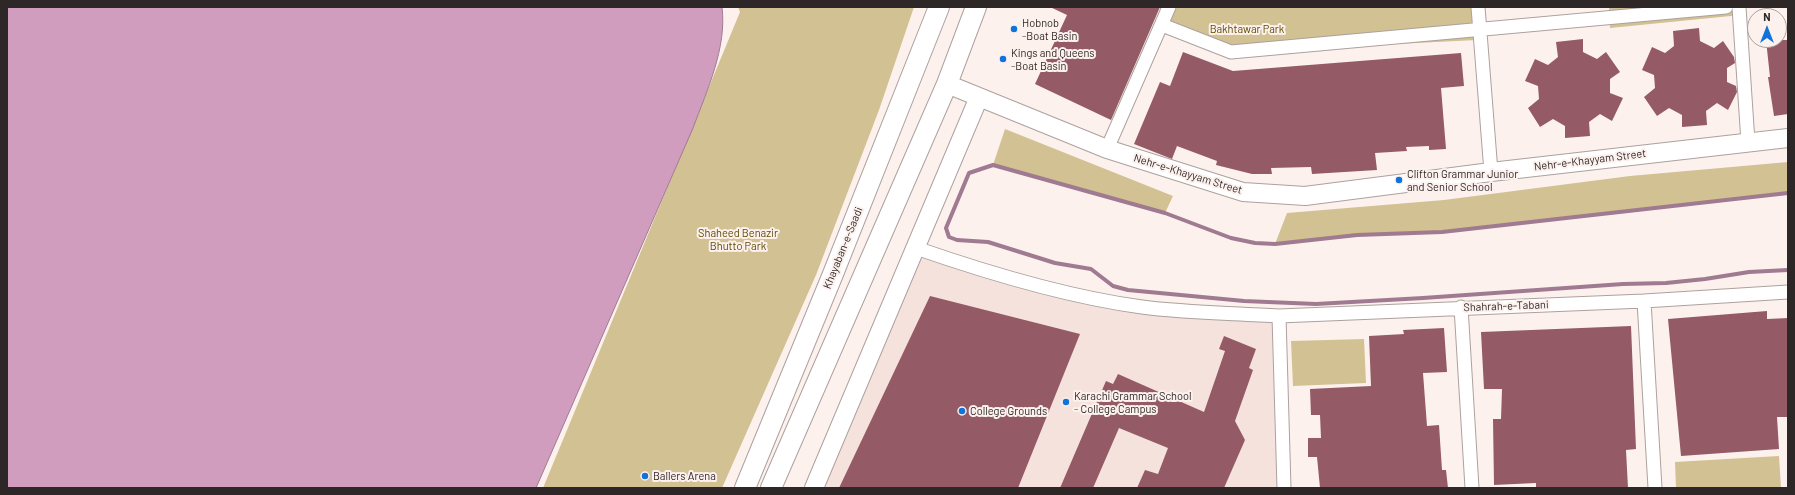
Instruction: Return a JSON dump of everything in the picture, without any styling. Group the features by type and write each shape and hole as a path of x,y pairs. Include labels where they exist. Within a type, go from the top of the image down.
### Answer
{"main road":[{"name":"Khayaban-e-Saadi","path":"745,488 836,266 939,7"},
{"path":"772,488 947,84 976,7"}],"street":[{"path":"1107,149 1169,7"},
{"path":"1478,7 1491,172"},
{"path":"1162,25 1231,52 1479,28 1726,7"},
{"path":"1739,7 1748,142"},
{"name":"Nehr-e-Khayyam Street","path":"947,84 1107,149 1243,192 1306,196 1491,172 1788,138"},
{"path":"814,488 979,97"},
{"name":"Shahrah-e-Tabani","path":"916,248 957,262 1110,302 1185,311 1279,316 1462,307 1644,301 1788,292"},
{"path":"1644,301 1656,488"},
{"path":"1462,307 1472,488"},
{"path":"1279,316 1284,488"}],"shaded area":[{"path":"7,7 722,7 723,22 722,38 715,69 693,128 536,488 7,488"},
{"name":"Karachi Grammar School - College Campus","path":"916,248 1110,302 1279,316 1284,488 814,488"}],"green space":[{"name":"Shaheed Benazir Bhutto Park","path":"738,7 914,7 879,110 816,275 722,488 543,488 740,12"},
{"name":"Bakhtawar Park","path":"1176,7 1475,7 1477,40 1231,52 1166,32"},
{"path":"1609,7 1740,7 1741,15 1610,28"},
{"path":"1005,129 1173,196 1165,213 993,165"},
{"path":"1788,162 1788,193 1442,232 1357,235 1275,244 1287,213 1444,200 1630,176"},
{"path":"1364,339 1366,383 1293,386 1291,341"},
{"path":"1779,456 1781,488 1676,488 1675,462"}],"building":[{"path":"1050,7 1160,7 1111,120 1035,84 1067,15"},
{"path":"1699,28 1700,41 1714,48 1723,41 1734,57 1735,63 1727,68 1727,82 1736,86 1737,92 1728,110 1717,103 1706,111 1707,125 1682,127 1682,115 1669,108 1657,116 1644,97 1655,88 1654,75 1642,70 1652,47 1665,53 1674,46 1673,31"},
{"path":"1583,39 1583,52 1597,59 1606,52 1620,72 1610,79 1610,93 1623,98 1612,121 1600,114 1589,122 1590,136 1565,138 1565,126 1553,119 1540,127 1528,108 1539,99 1538,86 1525,81 1535,59 1548,65 1558,57 1556,42"},
{"path":"1788,40 1788,114 1774,116 1768,77 1770,77 1767,48 1787,48"},
{"path":"1183,52 1233,71 1461,53 1464,86 1441,88 1446,149 1429,150 1429,146 1406,147 1407,151 1375,153 1377,170 1312,174 1311,167 1271,168 1272,174 1252,174 1216,165 1217,161 1177,146 1172,159 1134,144 1160,82 1170,86"},
{"name":"College Grounds","path":"930,296 1080,334 1018,488 839,488"},
{"path":"1767,311 1767,319 1788,318 1788,417 1777,417 1779,449 1681,456 1668,319"},
{"path":"1631,326 1636,449 1626,450 1628,488 1536,488 1536,483 1494,485 1493,419 1501,419 1502,389 1484,389 1481,332"},
{"path":"1444,328 1447,372 1423,373 1427,426 1439,425 1442,470 1446,470 1448,488 1320,488 1317,457 1308,457 1308,438 1321,438 1320,415 1311,415 1310,389 1371,386 1369,336 1404,334 1403,330"},
{"path":"1224,336 1256,349 1249,368 1253,370 1235,421 1245,440 1224,488 1137,488 1145,470 1158,474 1168,448 1119,428 1093,488 1060,488 1106,381 1113,384 1118,374 1204,412 1225,351 1219,349"}],"waterway":[{"path":"1788,193 1442,232 1357,235 1275,244 1255,243 1231,238 1165,213 993,165 969,173 946,228 949,237 957,240 988,242 1055,263 1091,269 1113,286 1128,290 1244,301 1316,304 1423,298 1623,284 1666,283 1749,272 1788,270"}],"place":[{"name":"Hobnob -Boat Basin","path":"1014,29"},
{"name":"Kings and Queens -Boat Basin","path":"1003,59"},
{"name":"Clifton Grammar Junior and Senior School","path":"1399,180"},
{"name":"Karachi Grammar School - College Campus","path":"1066,402"},
{"name":"College Grounds","path":"962,411"},
{"name":"Ballers Arena","path":"645,476"}]}
